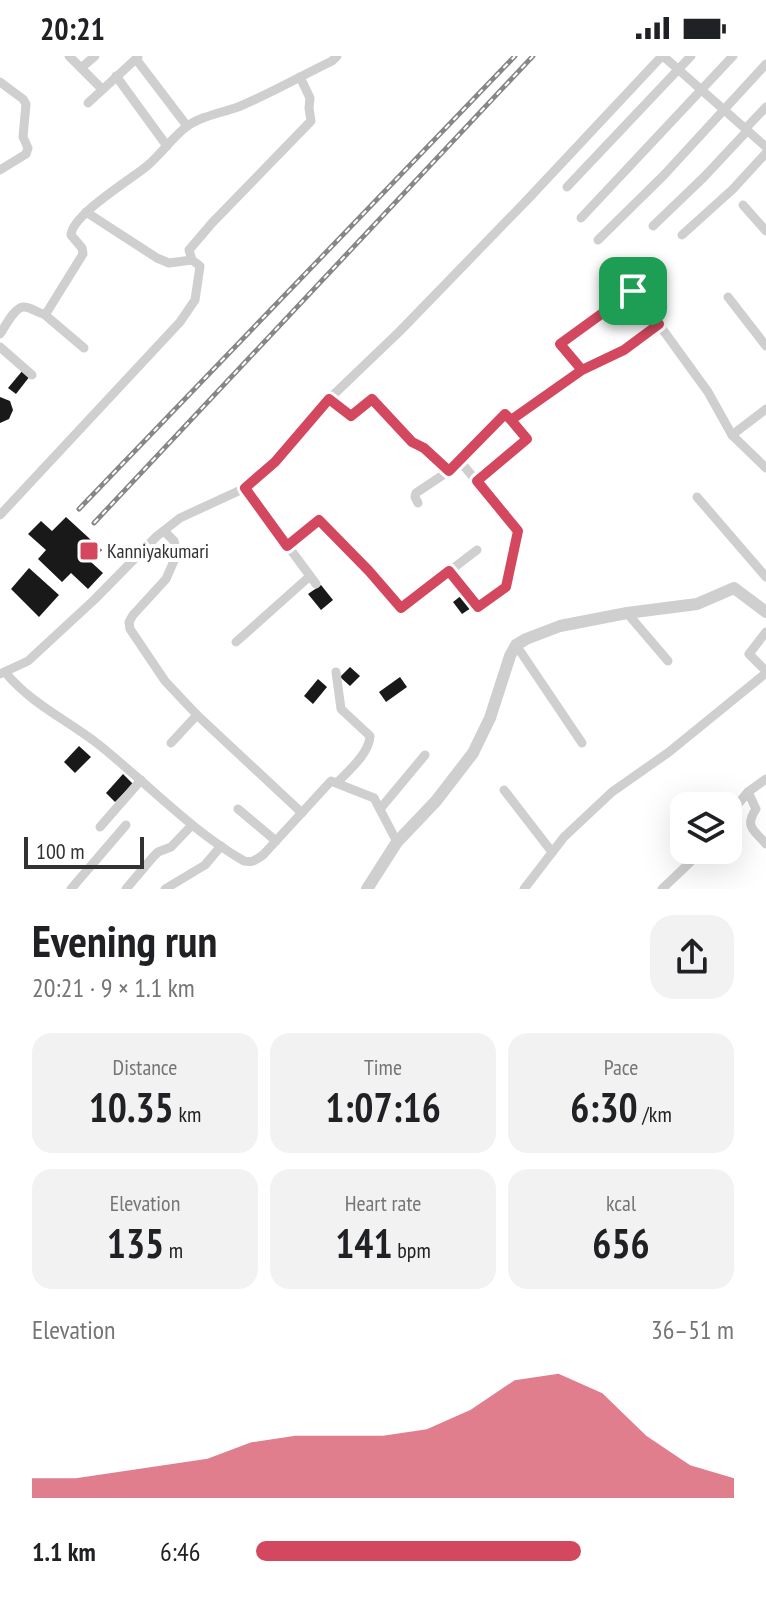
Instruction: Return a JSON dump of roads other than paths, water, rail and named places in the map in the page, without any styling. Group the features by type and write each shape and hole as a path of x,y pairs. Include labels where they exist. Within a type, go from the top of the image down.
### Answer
{"street":[{"path":"69,56 102,89"},
{"path":"81,68 95,56"},
{"path":"44,314 80,261 82,248 71,235 71,227 86,212 148,165 187,126 238,106 337,56"},
{"path":"397,842 374,798 331,781 276,841 249,863 192,825 96,743 18,689 2,673 28,661 180,518 245,488 275,462 329,399 475,254 663,56 766,147"},
{"path":"567,187 691,56"},
{"path":"581,218 733,56"},
{"path":"88,103 137,58 187,126"},
{"path":"598,240 664,175 766,64"},
{"path":"116,76 167,146"},
{"path":"0,515 180,322 195,300 200,266 192,260 189,250 311,121 310,98 300,77"},
{"path":"0,82 26,104 23,137 28,148 26,154 0,170"},
{"path":"653,226 704,177 766,107"},
{"path":"682,235 733,189 766,153"},
{"path":"743,205 766,231"},
{"path":"86,212 157,258 169,263 192,260"},
{"path":"582,370 560,344 633,291 708,392 732,435 766,468"},
{"path":"728,297 766,346"},
{"path":"0,334 22,307 26,307 44,314 84,348"},
{"path":"511,420 582,370 624,350 659,324"},
{"path":"0,347 32,375"},
{"path":"329,399 351,416 372,399 412,442 424,448 449,471"},
{"path":"732,435 766,409"},
{"path":"418,503 414,495 449,471 505,414 527,439 477,481"},
{"path":"449,571 478,607 506,587 518,531 459,460"},
{"path":"236,642 313,580 245,488"},
{"path":"697,497 766,577"},
{"path":"287,546 319,520 401,608 477,550"},
{"path":"164,531 174,541 177,554 166,579 133,615 129,622 130,629 165,681 302,813"},
{"path":"367,889 397,842 436,801 473,753 490,718 516,645 560,626 697,604 734,588 766,612"},
{"path":"627,613 668,661"},
{"path":"524,889 564,837 612,792 669,752 766,672 749,654 766,632"},
{"path":"516,645 582,743"},
{"path":"336,672 341,709 370,736 366,750 337,783"},
{"path":"171,743 197,715"},
{"path":"380,809 425,755"},
{"path":"742,799 766,779"},
{"path":"100,827 141,780"},
{"path":"504,790 552,852"},
{"path":"748,792 756,809 749,820 750,824 766,844"},
{"path":"238,809 276,841"},
{"path":"71,889 126,825"},
{"path":"126,889 158,852 171,847 192,825"},
{"path":"165,889 205,865 221,846"},
{"path":"662,889 688,864"}],"railway":[{"path":"79,509 515,56"},
{"path":"94,523 533,56"}],"place":[{"name":"Kanniyakumari","path":"89,551"}]}
